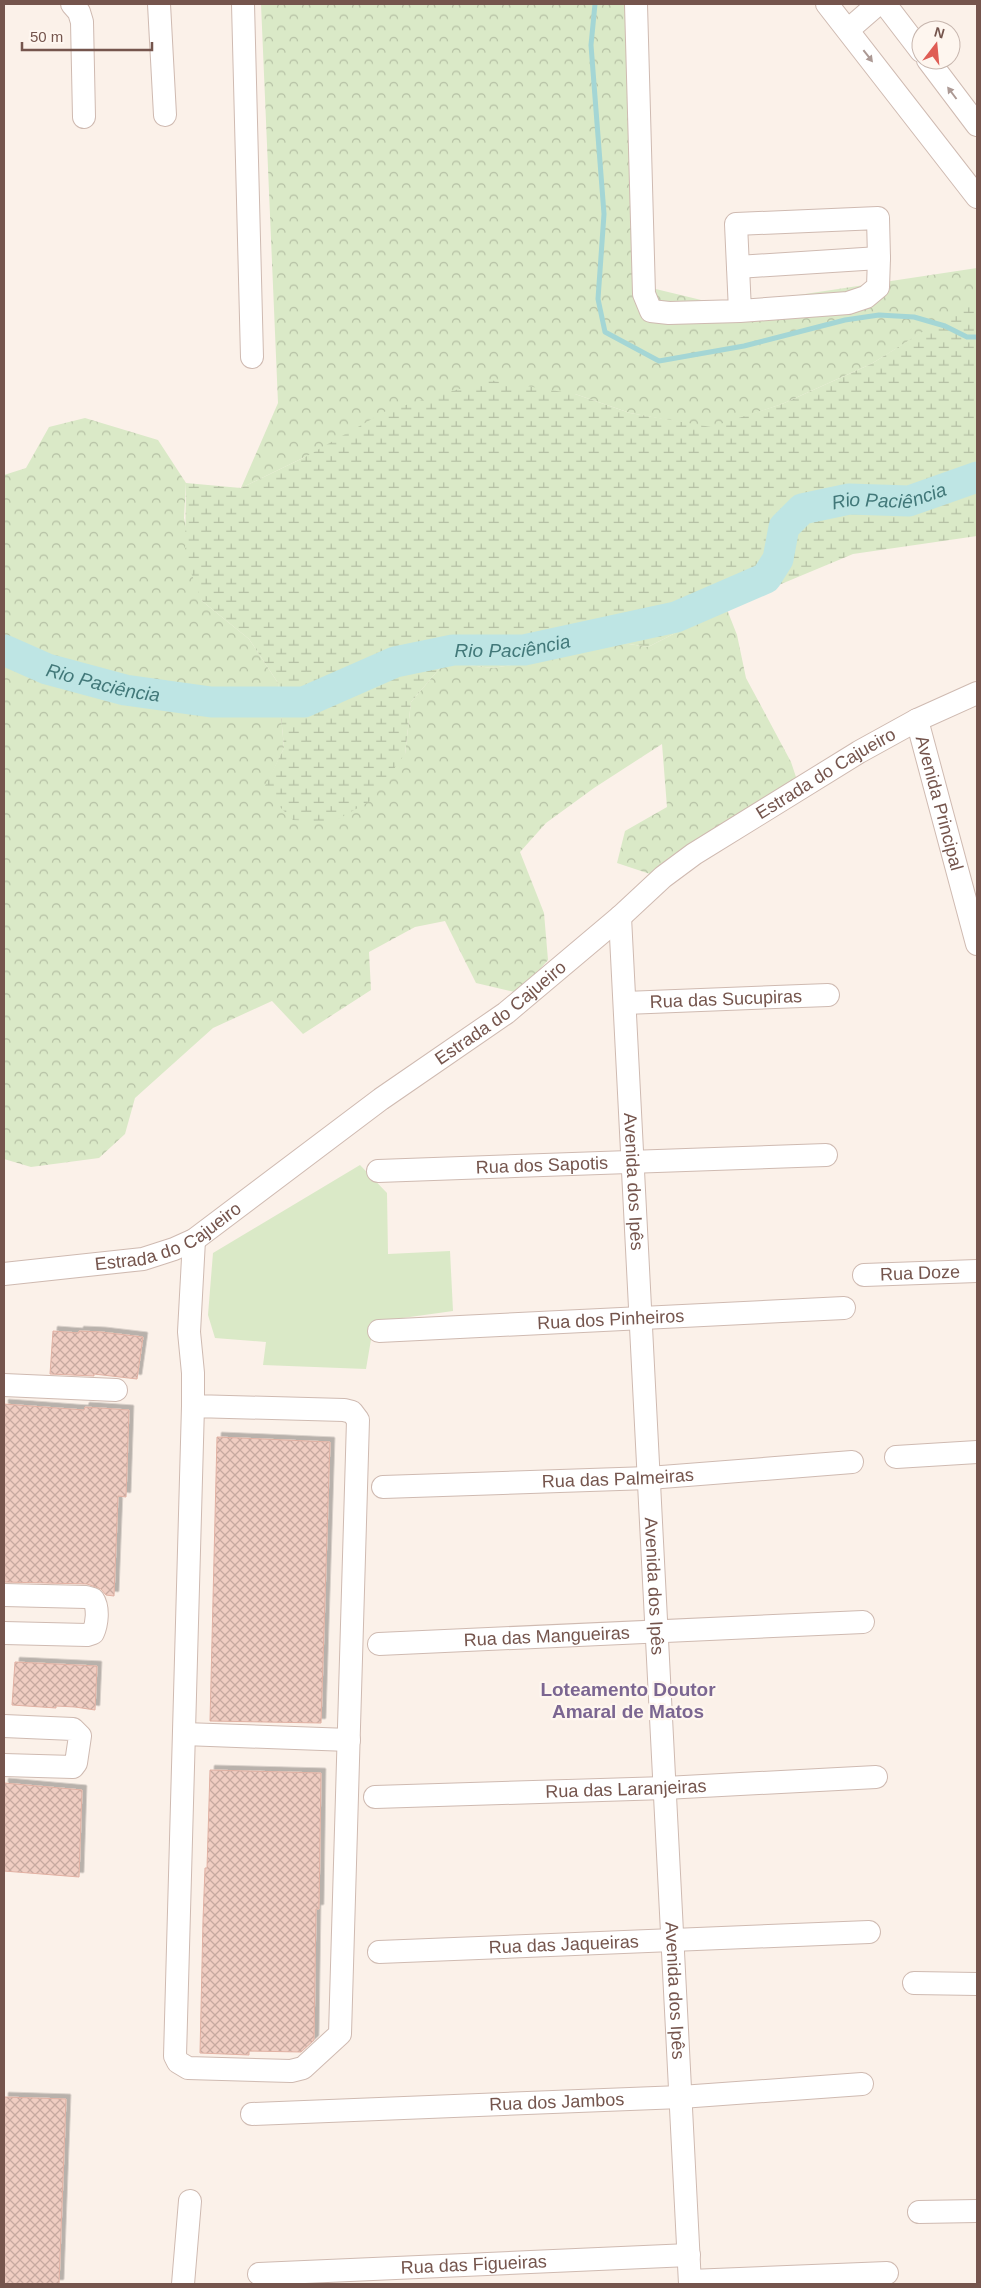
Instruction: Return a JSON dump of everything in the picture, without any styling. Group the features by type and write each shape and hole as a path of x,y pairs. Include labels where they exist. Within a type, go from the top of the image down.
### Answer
{"street":[{"path":"72,4 79,12 82,22 84,117"},
{"path":"159,4 165,115"},
{"path":"243,4 252,356"},
{"path":"636,4 644,294 651,311 669,313 740,311 848,303 866,297 878,287 878,218 736,224 740,311"},
{"path":"827,4 977,197"},
{"path":"848,30 878,4"},
{"path":"884,4 911,39"},
{"path":"936,70 977,125"},
{"path":"738,267 879,258"},
{"name":"Estrada do Cajueiro","path":"4,1274 143,1259 194,1240 381,1100 506,1013 620,917 663,878 694,854 814,778 917,720 977,693"},
{"name":"Avenida Principal","path":"917,720 977,944"},
{"name":"Avenida dos Ipês","path":"620,917 690,2283"},
{"name":"Rua das Sucupiras","path":"625,1003 828,995"},
{"name":"Rua dos Sapotis","path":"378,1171 826,1155"},
{"path":"192,1406 344,1410 356,1415 358,1420 340,2034 303,2068 298,2070 188,2068 178,2062 175,2056 184,1734 192,1406 193,1372 189,1332 194,1240"},
{"name":"Rua Doze","path":"864,1275 977,1271"},
{"name":"Rua dos Pinheiros","path":"379,1331 641,1320 844,1308"},
{"path":"4,1385 116,1390"},
{"path":"896,1457 977,1452"},
{"name":"Rua das Palmeiras","path":"383,1487 649,1478 852,1462"},
{"path":"4,1595 86,1597 93,1599 97,1604 96,1627 87,1636 4,1633"},
{"name":"Rua das Mangueiras","path":"379,1644 863,1622"},
{"path":"4,1726 73,1729 80,1736 76,1763 73,1767 4,1765"},
{"path":"184,1734 349,1740"},
{"name":"Rua das Laranjeiras","path":"375,1797 665,1788 876,1777"},
{"name":"Rua das Jaqueiras","path":"379,1952 869,1932"},
{"path":"914,1983 977,1984"},
{"name":"Rua dos Jambos","path":"252,2114 681,2097 862,2084"},
{"path":"183,2284 190,2201"},
{"path":"919,2212 977,2211"},
{"name":"Rua das Figueiras","path":"259,2274 689,2255"},
{"path":"690,2283 887,2273"}],"green space":[{"path":"261,4 626,4 631,227 635,284 726,306 977,268 977,306 964,307 871,364 782,404 711,428 630,413 575,394 305,457 241,488 278,403"},
{"path":"964,306 977,306 977,536 853,554 726,607 648,647 610,641 543,660 492,668 445,662 411,702 405,754 370,801 333,822 293,820 263,790 284,748 278,683 249,639 202,601 185,557 186,483 241,488 305,457 386,411 489,380 575,394 630,413 711,427 782,404 871,364"},
{"path":"85,418 158,440 186,483 184,518 202,601 249,639 278,683 284,748 264,790 405,754 411,702 445,662 492,668 543,660 610,641 648,647 726,607 737,635 746,678 791,762 797,780 650,874 617,863 625,831 667,807 662,744 594,788 546,823 520,852 544,913 548,960 519,993 476,983 445,921 415,927 369,952 371,990 303,1034 272,1001 213,1028 135,1098 125,1134 99,1158 31,1167 4,1159 4,475 26,468 49,427"},
{"path":"360,1165 387,1193 388,1254 450,1251 453,1311 374,1322 366,1369 263,1365 266,1342 215,1338 208,1315 213,1253"}],"building":[{"path":"53,1331 101,1332 143,1337 137,1379 94,1374 94,1376 50,1374"},
{"path":"4,1404 84,1410 85,1407 129,1410 126,1497 118,1496 114,1596 106,1595 101,1589 87,1584 4,1582"},
{"path":"217,1437 330,1442 321,1723 210,1721"},
{"path":"15,1662 97,1666 95,1710 75,1707 56,1706 56,1708 12,1705"},
{"path":"210,1770 321,1773 319,1909 316,1909 314,2040 301,2052 249,2051 249,2055 200,2053 203,1920 205,1868 207,1868"},
{"path":"4,1783 82,1790 79,1877 4,1871"},
{"path":"4,2097 66,2099 59,2284 4,2284"}],"waterway":[{"path":"595,4 591,45 604,214 598,299 605,332 659,361 744,346 845,320 879,315 914,317 945,326 967,337 977,337"},
{"name":"Rio Paciência","path":"4,650 47,669 125,690 211,702 304,702 395,662 453,650 524,650 676,617 766,578 778,559 784,527 802,509 849,499 909,501 977,477"}],"district":[{"name":"Loteamento Doutor Amaral de Matos","path":"628,1700"}]}
